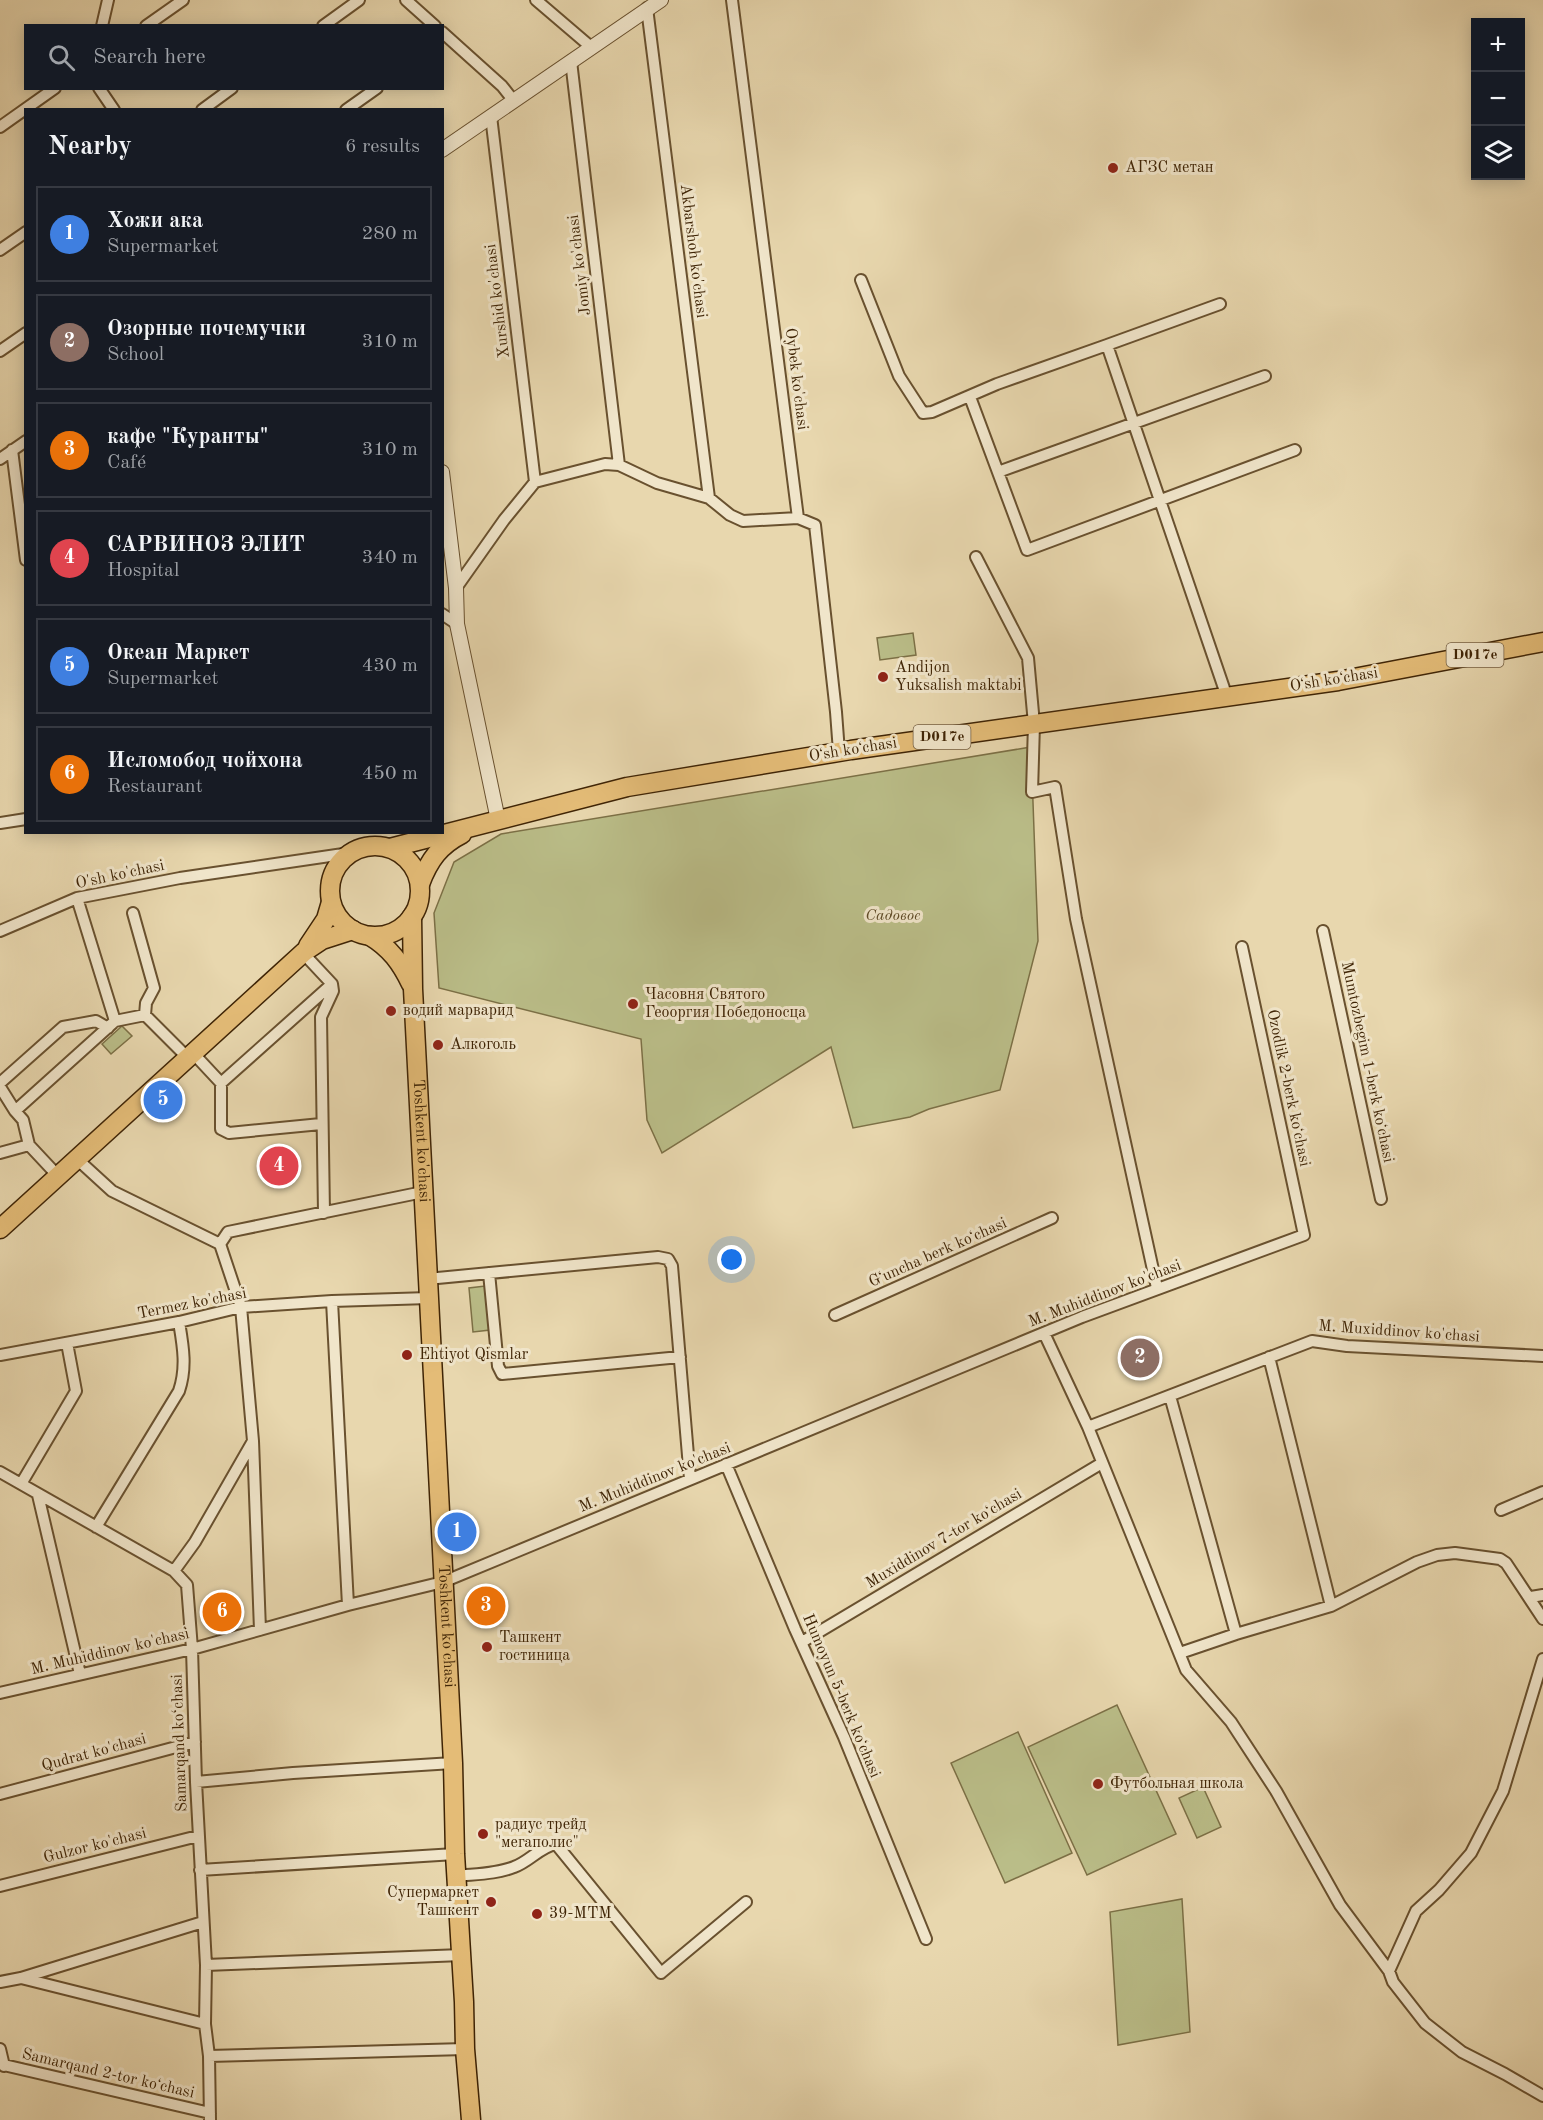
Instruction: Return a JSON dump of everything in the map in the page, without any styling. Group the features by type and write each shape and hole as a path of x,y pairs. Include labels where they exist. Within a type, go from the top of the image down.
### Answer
{"main road":[{"name":"Oʻsh koʻchasi","path":"489,822 627,787 839,752 1338,681 1543,642"},
{"name":"D017e","path":"444,834 489,822"},
{"name":"D017e","path":"412,916 418,906 420,884 435,853 450,840 489,822"},
{"name":"D017e","path":"350,853 369,846 390,848 443,834"},
{"path":"390,848 401,853 410,861 420,884"},
{"path":"350,853 339,863 333,875 330,889 331,903 336,914 344,923 384,944 394,954 413,988"},
{"path":"303,953 319,931 331,903"},
{"path":"0,1229 303,953 322,940 361,933 382,935 394,932 412,916"},
{"name":"Toshkent ko'chasi","path":"412,916 413,988 427,1279 453,1763 465,2049 471,2120"}],"street":[{"path":"102,24 108,0"},
{"path":"149,24 183,0"},
{"path":"326,24 359,0"},
{"path":"406,0 433,24"},
{"path":"536,0 591,47"},
{"name":"Oybek ko'chasi","path":"732,0 798,518"},
{"path":"444,149 656,2"},
{"name":"Akbarshoh ko'chasi","path":"656,2 709,498"},
{"path":"444,37 502,86 513,100"},
{"name":"Jomiy ko'chasi","path":"571,61 619,465"},
{"path":"27,108 52,90"},
{"path":"100,90 113,108"},
{"path":"205,108 229,90"},
{"path":"349,108 374,90"},
{"path":"0,127 24,110"},
{"name":"Xurshid ko'chasi","path":"491,116 535,482"},
{"path":"0,250 24,233"},
{"path":"861,280 899,376 920,411 926,414 997,384 1220,304"},
{"path":"0,351 24,334"},
{"path":"1107,345 1227,697"},
{"path":"998,472 1265,376"},
{"path":"970,397 1027,550 1295,450"},
{"path":"0,459 24,442"},
{"path":"12,450 24,544"},
{"path":"456,588 504,520 535,482 604,464 619,465 657,483 709,498 743,521 798,518 815,525 839,752"},
{"path":"444,489 456,588 457,624 489,822"},
{"path":"976,557 1028,658 1034,724 1032,792 1055,787 1076,919 1157,1288"},
{"path":"444,615 457,624"},
{"path":"0,823 24,819"},
{"name":"O'sh ko'chasi","path":"0,931 77,898 180,878 350,853"},
{"path":"77,898 112,1024"},
{"path":"133,913 154,988 146,1003 145,1015"},
{"name":"Mumtozbegim 1-berk koʻchasi","path":"1323,932 1381,1199"},
{"name":"Ozodlik 2-berk koʻchasi","path":"1242,947 1304,1235"},
{"path":"303,953 332,984 333,991 321,1017 324,1213"},
{"path":"221,1083 332,984"},
{"path":"58,1176 29,1145 24,1120 15,1112 0,1085 63,1027 96,1021 112,1024 145,1015"},
{"path":"145,1015 221,1083 221,1128 229,1133 321,1124"},
{"path":"15,1112 112,1024"},
{"path":"0,1153 29,1145"},
{"path":"77,1159 112,1191 220,1244 241,1307 253,1441 260,1630"},
{"path":"220,1244 228,1232 423,1192"},
{"name":"Gʻuncha berk koʻchasi","path":"835,1315 1052,1218"},
{"name":"M. Muhiddinov ko'chasi","path":"0,1693 192,1648 348,1605 443,1582 1044,1333 1157,1288 1304,1235"},
{"path":"427,1279 664,1257 672,1266 690,1479"},
{"path":"489,1273 498,1366 502,1374 680,1357"},
{"name":"Termez ko'chasi","path":"0,1355 179,1322 241,1307 429,1298"},
{"path":"332,1301 348,1605"},
{"path":"96,1527 179,1391 185,1361 179,1322"},
{"path":"1044,1333 1088,1427 1186,1670 1231,1722 1276,1791 1340,1905 1389,1971 1393,1982 1425,2023 1462,2052 1543,2096"},
{"name":"M. Muxiddinov ko'chasi","path":"1088,1427 1312,1341 1347,1346 1543,1356"},
{"path":"21,1484 75,1391 67,1343"},
{"path":"1269,1357 1331,1606"},
{"path":"1170,1396 1236,1634"},
{"path":"0,1473 174,1571 195,1542 253,1441"},
{"name":"Muxiddinov 7-tor koʻchasi","path":"802,1642 1102,1462"},
{"name":"Humoyun 5-berk koʻchasi","path":"726,1464 844,1737 926,1940"},
{"path":"1501,1510 1543,1492"},
{"path":"38,1495 80,1674"},
{"path":"1180,1653 1331,1606 1417,1562 1437,1555 1455,1553 1500,1559 1512,1570 1543,1619"},
{"name":"Samarqand ko‘chasi","path":"174,1571 187,1585 192,1648 195,1782 206,1965 205,2024 209,2056 210,2117"},
{"path":"1530,1597 1543,1595"},
{"path":"1389,1971 1416,1911 1439,1890 1472,1853 1503,1791 1543,1659"},
{"name":"Qudrat ko'chasi","path":"0,1794 195,1742"},
{"path":"195,1782 453,1763"},
{"name":"Gulzor ko'chasi","path":"0,1886 198,1836"},
{"path":"457,1876 512,1868 532,1858 548,1846 556,1844 661,1973 746,1902"},
{"path":"200,1870 456,1854"},
{"path":"0,1982 21,1978 203,1922"},
{"path":"206,1965 462,1955"},
{"path":"21,1978 205,2024"},
{"path":"0,2049 2,2065"},
{"path":"209,2056 465,2049"},
{"name":"Samarqand 2-tor koʻchasi","path":"2,2065 210,2117"}],"green space":[{"path":"913,633 916,655 880,660 877,638"},
{"name":"Садовое","path":"1031,747 1038,941 1000,1090 929,1109 910,1117 853,1128 831,1047 662,1153 647,1120 641,1039 439,988 434,913 454,862 501,834"},
{"path":"122,1026 132,1036 111,1054 102,1044"},
{"path":"485,1286 490,1330 473,1332 469,1288"},
{"path":"1117,1705 1176,1834 1087,1875 1028,1747"},
{"path":"1018,1732 1072,1853 1005,1883 951,1763"},
{"path":"1203,1787 1221,1827 1197,1838 1179,1798"},
{"path":"1182,1899 1190,2032 1118,2045 1110,1912"}],"place":[{"name":"АГЗС метан","path":"1113,168"},
{"name":"Andijon Yuksalish maktabi","path":"883,677"},
{"name":"Часовня Святого Геооргия Победоносца","path":"633,1004"},
{"name":"водий марварид","path":"391,1011"},
{"name":"Алкоголь","path":"438,1045"},
{"name":"Океан Маркет","path":"163,1100"},
{"name":"САРВИНОЗ ЭЛИТ","path":"279,1166"},
{"name":"Ehtiyot Qismlar","path":"407,1355"},
{"name":"Озорные почемучки","path":"1140,1358"},
{"name":"Хожи ака","path":"457,1532"},
{"name":"кафе \"Куранты\"","path":"486,1606"},
{"name":"Исломобод чойхона","path":"222,1612"},
{"name":"Ташкент гостиница","path":"487,1647"},
{"name":"Футбольная школа","path":"1098,1784"},
{"name":"радиус трейд \"мегаполис\"","path":"483,1834"},
{"name":"Супермаркет Ташкент","path":"491,1902"},
{"name":"39-MTM","path":"537,1914"}]}
